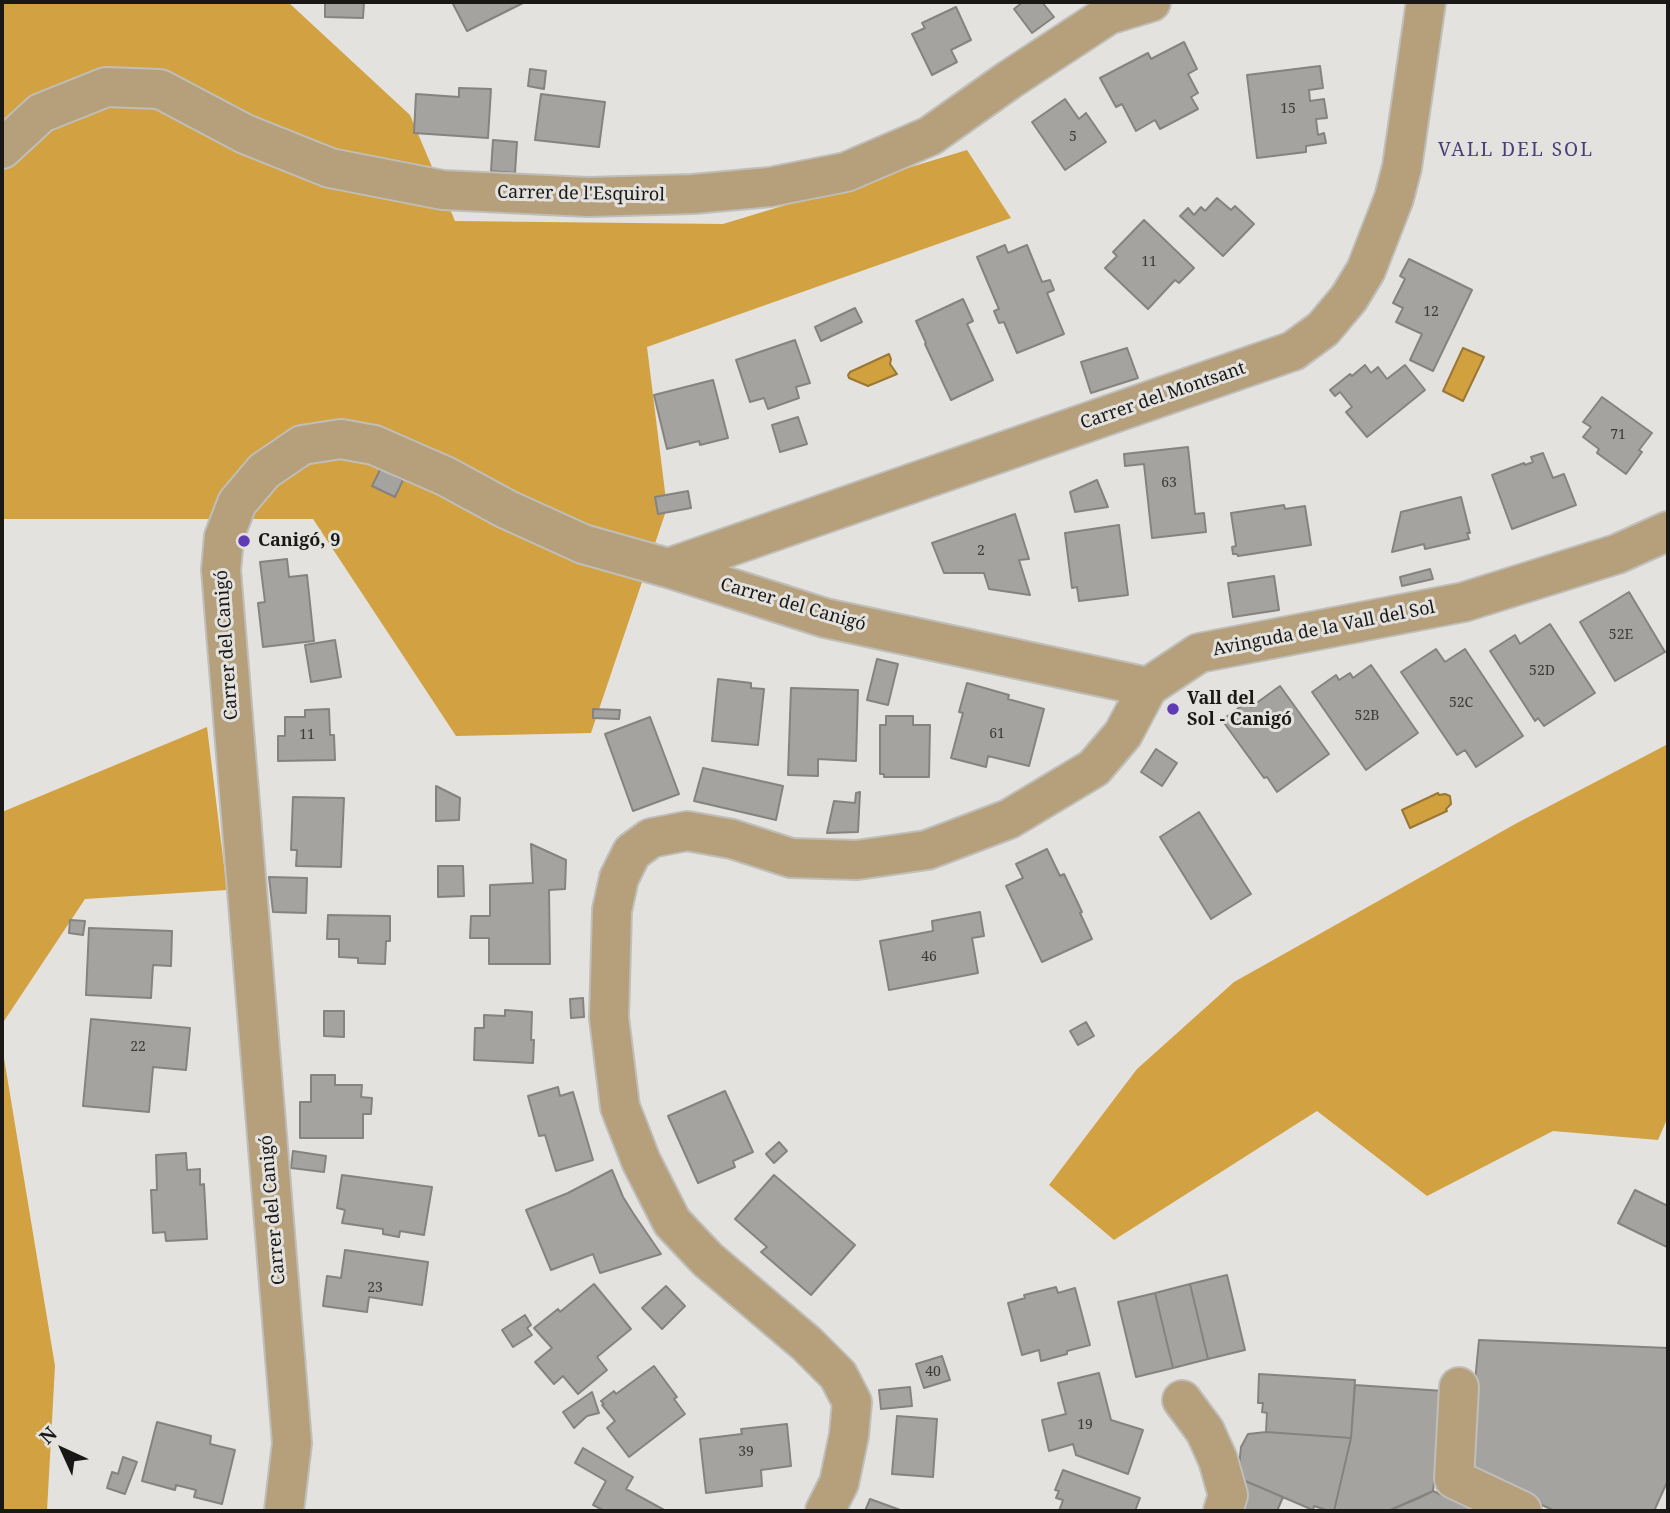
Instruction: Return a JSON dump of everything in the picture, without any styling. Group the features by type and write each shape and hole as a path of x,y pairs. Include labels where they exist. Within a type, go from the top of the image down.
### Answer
{"street":[{"name":"Carrer de l'Esquirol","path":"2,149 41,113 106,87 160,89 245,134 330,168 443,190 588,197 693,194 770,187 846,172 930,136 1108,15 1151,2"},
{"name":"Carrer del Montsant","path":"668,568 1293,351 1322,329 1349,298 1366,270 1385,222 1402,167 1426,2"},
{"name":"Carrer del Canigó","path":"284,1511 292,1443 220,570 224,537 237,503 264,471 302,445 341,439 374,445 445,476 506,509 583,544 825,618 1148,688"},
{"name":"Avinguda de la Vall del Sol","path":"825,1511 839,1483 849,1435 852,1402 838,1375 807,1343 708,1260 672,1222 641,1161 620,1107 609,1018 612,910 619,878 632,852 651,838 687,831 732,839 791,858 857,860 927,850 1009,819 1094,768 1123,734 1148,688 1199,653 1464,602 1617,554 1668,531"},
{"path":"1459,1387 1454,1479 1522,1511"},
{"path":"1182,1400 1205,1432 1219,1460 1228,1495 1223,1511"}],"shaded area":[{"path":"2,2 288,2 410,115 455,221 723,224 967,150 1011,218 647,347 667,508 591,733 456,736 313,519 2,519"},
{"path":"1463,348 1484,357 1463,401 1443,391"},
{"path":"889,354 890,364 897,374 868,386 849,378 850,372"},
{"path":"207,727 227,890 85,899 2,1024 2,812"},
{"path":"1668,744 1668,1117 1658,1140 1553,1131 1427,1196 1317,1111 1114,1240 1049,1185 1137,1069 1234,982 1517,823"},
{"path":"1438,793 1450,796 1451,804 1447,811 1410,828 1402,810"},
{"path":"2,1046 55,1366 47,1511 2,1511"}],"building":[{"path":"325,2 364,2 363,18 325,17"},
{"path":"452,2 525,2 467,31"},
{"path":"1023,2 1042,2 1054,17 1032,33 1014,9"},
{"path":"956,7 971,40 951,50 957,62 932,75 912,34 925,28 922,23"},
{"path":"1184,42 1197,69 1188,74 1198,93 1191,97 1198,109 1160,129 1155,120 1136,131 1122,104 1116,107 1100,78 1148,53 1151,59"},
{"path":"1320,66 1323,88 1309,90 1310,101 1324,99 1327,118 1316,119 1318,135 1324,133 1326,143 1306,146 1306,152 1257,158 1247,75"},
{"path":"530,69 546,71 544,89 528,86"},
{"path":"459,88 491,89 488,138 414,133 416,94 459,97"},
{"path":"541,94 605,102 599,147 535,140"},
{"path":"1065,99 1079,119 1086,113 1106,142 1065,170 1032,122"},
{"path":"493,140 517,142 515,173 491,171"},
{"path":"1217,198 1231,210 1235,206 1254,224 1223,256 1180,216 1188,208 1194,215 1201,207 1205,211"},
{"path":"1144,220 1194,268 1179,283 1175,280 1148,309 1105,268 1117,256 1113,252"},
{"path":"1005,245 1008,253 1027,245 1042,282 1050,280 1054,290 1047,293 1064,334 1017,353 1004,322 999,323 994,311 999,309 977,257"},
{"path":"1409,259 1472,290 1433,371 1410,360 1422,334 1396,322 1403,308 1393,303 1405,279 1400,276"},
{"path":"963,299 973,321 967,324 993,380 951,400 916,321"},
{"path":"855,308 862,322 821,341 815,327"},
{"path":"795,340 810,383 796,387 799,398 768,409 764,398 750,402 736,360"},
{"path":"1127,348 1138,378 1091,393 1081,362"},
{"path":"1365,365 1371,373 1378,367 1387,379 1405,365 1425,390 1367,437 1346,412 1352,407 1340,392 1335,396 1330,390"},
{"path":"713,380 728,438 700,445 699,441 667,449 654,395"},
{"path":"1602,397 1652,433 1626,474 1597,453 1599,449 1583,437 1591,427 1583,422"},
{"path":"798,417 807,444 780,452 772,425"},
{"path":"1188,447 1195,514 1204,513 1206,532 1152,538 1144,464 1125,466 1124,454"},
{"path":"1543,453 1553,478 1564,474 1576,505 1512,529 1492,475 1533,462 1531,457"},
{"path":"381,468 403,480 395,497 372,486"},
{"path":"1097,480 1108,507 1075,512 1070,492"},
{"path":"688,491 691,508 658,514 655,497"},
{"path":"1461,497 1470,533 1467,533 1469,539 1425,549 1424,544 1392,552 1401,512"},
{"path":"1284,505 1285,509 1305,506 1311,545 1238,556 1233,554 1232,547 1236,546 1231,513"},
{"path":"1015,514 1029,559 1019,560 1030,595 989,589 984,573 944,573 932,543"},
{"path":"1119,525 1128,595 1079,601 1077,587 1072,588 1065,533"},
{"path":"287,559 289,577 307,575 314,641 263,647 258,603 265,602 260,562"},
{"path":"1430,569 1433,579 1402,586 1400,577"},
{"path":"1274,576 1279,610 1233,617 1228,583"},
{"path":"1629,592 1665,652 1615,681 1580,622"},
{"path":"1550,624 1595,693 1544,726 1538,718 1535,721 1490,651 1515,635 1520,644"},
{"path":"335,640 341,677 311,682 305,645"},
{"path":"1436,649 1445,662 1465,649 1523,736 1476,767 1465,750 1457,755 1401,672"},
{"path":"877,659 898,664 888,705 867,700"},
{"path":"1371,665 1418,733 1366,770 1312,692 1336,675 1339,680 1350,673 1353,678"},
{"path":"718,679 751,683 751,688 764,689 758,745 712,741"},
{"path":"967,683 1044,709 1029,766 988,756 986,767 951,758 963,713 959,712"},
{"path":"1280,686 1329,754 1277,792 1222,720 1247,702 1251,707"},
{"path":"791,688 858,690 856,761 818,759 818,776 788,775"},
{"path":"329,709 335,760 278,761 278,736 285,736 285,717 305,717 305,710"},
{"path":"593,709 620,710 619,719 593,718"},
{"path":"886,716 913,716 913,725 930,725 929,777 884,777 884,774 880,774 880,725 886,725"},
{"path":"650,717 679,794 633,811 605,734"},
{"path":"1156,749 1177,763 1162,786 1141,772"},
{"path":"703,768 783,786 776,820 694,801"},
{"path":"436,786 460,798 459,820 436,821"},
{"path":"860,792 858,832 827,833 834,801 855,803 856,793"},
{"path":"293,797 344,798 341,867 296,866 297,850 291,850"},
{"path":"1199,812 1251,894 1211,919 1160,837"},
{"path":"531,844 566,860 565,889 549,890 550,964 489,964 489,938 470,938 471,916 490,916 490,885 533,883"},
{"path":"1047,849 1060,876 1064,874 1092,939 1042,962 1006,886 1023,878 1016,864"},
{"path":"438,866 463,866 464,896 438,897"},
{"path":"269,877 307,878 306,913 273,912"},
{"path":"980,912 984,936 972,938 978,973 889,990 880,941 933,931 932,921"},
{"path":"328,915 390,916 390,941 386,941 385,964 358,963 358,958 339,957 339,939 327,939"},
{"path":"70,920 85,921 83,935 69,933"},
{"path":"89,928 172,931 171,966 153,965 151,998 86,995"},
{"path":"583,998 584,1017 571,1018 570,999"},
{"path":"505,1010 532,1012 533,1063 474,1060 475,1028 484,1028 484,1015 505,1016"},
{"path":"324,1011 344,1011 344,1037 324,1036"},
{"path":"91,1019 190,1028 186,1070 153,1067 149,1112 83,1106"},
{"path":"1086,1022 1094,1036 1078,1045 1070,1031"},
{"path":"311,1075 335,1075 335,1085 362,1085 361,1097 372,1098 371,1114 363,1114 363,1138 300,1138 300,1102 311,1102"},
{"path":"558,1087 560,1096 573,1092 593,1160 556,1171 545,1135 539,1136 528,1096"},
{"path":"725,1091 753,1152 733,1161 735,1167 698,1183 668,1116"},
{"path":"779,1142 787,1151 774,1163 766,1154"},
{"path":"293,1151 326,1156 324,1172 291,1168"},
{"path":"186,1153 187,1170 200,1169 200,1185 204,1184 207,1239 166,1241 165,1232 153,1233 151,1190 157,1190 156,1155"},
{"path":"612,1170 623,1197 661,1254 600,1273 593,1254 551,1270 526,1210 568,1193"},
{"path":"342,1175 432,1187 424,1235 400,1231 399,1237 383,1234 383,1229 342,1223 345,1210 337,1208"},
{"path":"774,1175 855,1245 811,1295 761,1252 767,1247 735,1219"},
{"path":"1635,1190 1668,1206 1667,1247 1618,1223"},
{"path":"345,1250 428,1262 422,1305 369,1297 367,1312 323,1306 327,1276 341,1278"},
{"path":"1227,1275 1245,1350 1208,1359 1190,1284"},
{"path":"594,1284 631,1329 597,1357 607,1370 578,1394 563,1376 554,1384 535,1362 552,1348 534,1328 558,1309 560,1312"},
{"path":"1190,1284 1208,1359 1173,1368 1155,1293"},
{"path":"666,1286 685,1306 662,1329 642,1308"},
{"path":"1056,1287 1058,1293 1075,1288 1090,1345 1041,1361 1039,1350 1022,1355 1008,1303 1025,1298 1024,1295"},
{"path":"1155,1293 1173,1368 1136,1377 1118,1302"},
{"path":"525,1315 531,1325 527,1328 532,1335 513,1347 502,1330"},
{"path":"1479,1340 1668,1348 1668,1480 1654,1511 1555,1511 1468,1471"},
{"path":"942,1356 950,1380 924,1388 916,1364"},
{"path":"654,1366 677,1397 674,1399 685,1414 629,1457 607,1428 615,1421 601,1401 614,1391 616,1394"},
{"path":"1099,1373 1111,1420 1143,1430 1128,1474 1076,1455 1073,1444 1049,1451 1042,1420 1066,1414 1058,1383"},
{"path":"1259,1374 1355,1380 1351,1438 1266,1432 1267,1413 1262,1412 1263,1403 1258,1403"},
{"path":"1355,1385 1444,1391 1433,1491 1388,1511 1334,1511 1351,1438"},
{"path":"910,1387 912,1406 881,1409 879,1390"},
{"path":"592,1392 599,1413 587,1416 574,1428 563,1412"},
{"path":"897,1416 937,1419 933,1477 892,1474"},
{"path":"157,1422 211,1436 210,1444 235,1450 222,1504 194,1497 196,1490 176,1485 175,1490 142,1481"},
{"path":"787,1424 791,1466 761,1470 762,1486 706,1493 700,1439 742,1434 741,1429"},
{"path":"1266,1432 1351,1438 1334,1511 1314,1506 1313,1510 1243,1480 1239,1466 1241,1447 1248,1434"},
{"path":"583,1448 633,1477 626,1489 666,1511 605,1511 593,1505 606,1481 575,1463"},
{"path":"123,1457 137,1462 125,1494 107,1488 112,1472 118,1474"},
{"path":"1063,1470 1140,1498 1135,1511 1059,1511 1063,1500 1056,1498 1059,1491 1055,1490"},
{"path":"1243,1480 1283,1497 1277,1511 1240,1511"},
{"path":"1433,1491 1476,1511 1388,1511 1419,1498"},
{"path":"870,1499 903,1511 865,1511"}],"place":[{"name":"Canigó, 9","path":"244,541"},
{"name":"Vall del Sol - Canigó","path":"1173,709"}],"district":[{"name":"VALL DEL SOL","path":"1516,151"}]}
